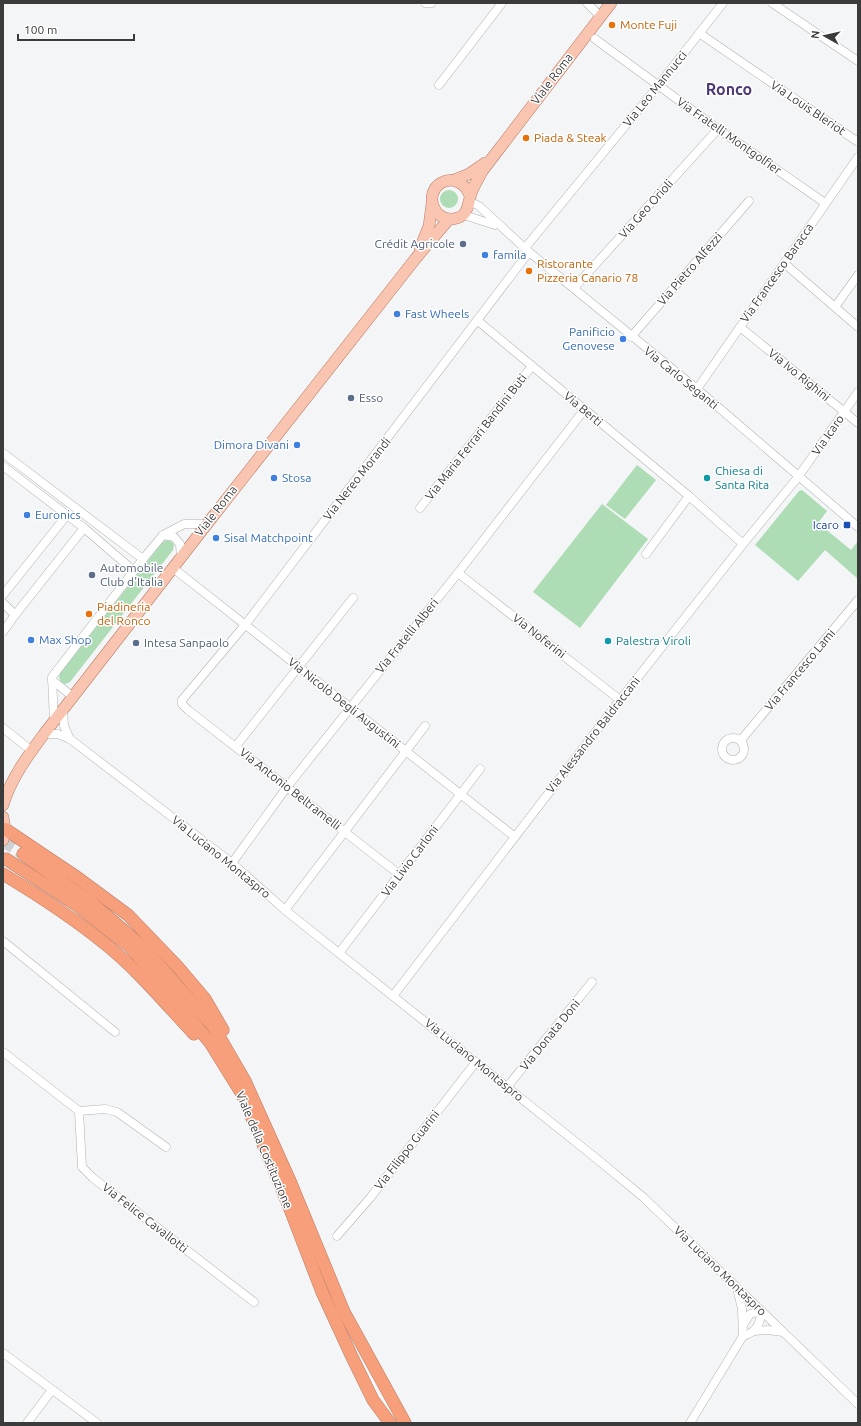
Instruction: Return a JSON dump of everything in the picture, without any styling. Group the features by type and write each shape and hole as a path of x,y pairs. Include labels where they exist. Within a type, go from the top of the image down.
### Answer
{"highway":[{"path":"4,829 78,878 128,915 177,966 205,999 244,1062 245,1081"},
{"name":"Viale della Costituzione","path":"23,854 92,903 144,948 212,1026 245,1081 290,1181 344,1312 405,1423"},
{"name":"Viale della Costituzione","path":"6,859 75,904 130,947 172,995 211,1044 242,1094 290,1209 322,1292 373,1400 390,1423"},
{"path":"3,874 58,908 105,944 153,990 203,1044 227,1081 242,1094"},
{"path":"381,1380 414,1423"},
{"path":"373,1400 386,1423"}],"main road":[{"name":"Viale Roma","path":"470,199 477,180 494,155 611,3"},
{"name":"Viale Roma","path":"454,180 469,174 494,155"},
{"path":"454,180 464,185 470,199 464,215 449,219 438,214 432,203 434,191 437,186 454,180"},
{"name":"Viale Roma","path":"417,257 429,226 432,203"},
{"name":"Viale Roma","path":"3,805 8,790 19,768 44,734 207,524 417,257 449,219"},
{"name":"Viale Roma","path":"3,781 19,768"}],"street":[{"path":"425,3 432,3"},
{"path":"439,85 502,3"},
{"path":"587,3 600,16"},
{"name":"Via Leo Mannucci","path":"527,250 723,3"},
{"path":"772,3 858,61"},
{"name":"Via Louis Bleriot","path":"698,33 858,142"},
{"name":"Via Fratelli Montgolfier","path":"595,39 718,129 825,203"},
{"name":"Via Geo Orioli","path":"574,288 718,129"},
{"name":"Via Francesco Baracca","path":"697,389 858,157"},
{"name":"Via Carlo Seganti","path":"470,199 480,206 503,230 631,337 697,389 798,478 858,527"},
{"name":"Via Pietro Alfezzi","path":"631,337 749,201"},
{"name":"Via Carlo Seganti","path":"464,215 490,222 503,230"},
{"name":"Via Nereo Morandi","path":"182,702 184,696 245,625 478,321 527,250"},
{"path":"785,264 858,327"},
{"path":"836,307 858,275"},
{"name":"Via Berti","path":"478,321 689,496 742,544"},
{"name":"Via Ivo Righini","path":"740,327 858,423"},
{"name":"Via Maria Ferrari Bandini Buti","path":"420,508 532,366"},
{"name":"Via Icaro","path":"798,478 858,392"},
{"name":"Via Fratelli Alberi","path":"232,863 287,787 458,573 584,410"},
{"path":"3,453 142,559"},
{"path":"3,466 84,528 134,571"},
{"name":"Via Alessandro Baldraccani","path":"393,996 620,700 742,544 798,478"},
{"path":"646,554 689,496"},
{"path":"3,595 66,515"},
{"path":"54,721 52,677 142,559 163,535 184,524 207,524"},
{"path":"3,632 84,528"},
{"path":"163,535 174,537 180,544 181,558"},
{"name":"Via Nicolò Degli Augustini","path":"173,568 349,708 515,837"},
{"name":"Via Noferini","path":"458,573 620,700"},
{"path":"236,746 353,598"},
{"name":"Via Francesco Lami","path":"741,740 858,600"},
{"path":"3,603 15,615"},
{"path":"52,680 73,697"},
{"name":"Via Antonio Beltramelli","path":"182,702 188,710 400,875"},
{"path":"63,710 64,726 70,739"},
{"path":"285,910 407,752 425,726"},
{"path":"3,728 32,751"},
{"name":"Via Luciano Montaspro","path":"44,734 58,734 70,739 232,863 285,910 643,1197 858,1404"},
{"name":"Via Livio Carloni","path":"339,953 480,769"},
{"path":"3,941 115,1032"},
{"name":"Via Donata Doni","path":"507,1087 592,982"},
{"path":"3,1052 79,1111 105,1109 117,1112 166,1147"},
{"name":"Via Filippo Guarini","path":"337,1236 370,1198 476,1062"},
{"name":"Via Felice Cavallotti","path":"79,1111 82,1166 93,1178 254,1302"},
{"path":"738,1288 744,1336"},
{"path":"743,1326 750,1314 761,1311 760,1322 754,1331"},
{"path":"690,1423 744,1336 754,1331 768,1330 783,1332"},
{"path":"3,1353 97,1423"},
{"path":"27,1423 52,1390"}],"green space":[{"path":"449,190 455,193 458,199 455,205 449,208 443,205 440,199 443,193"},
{"path":"637,465 656,480 625,519 606,505"},
{"path":"802,490 827,511 818,523 851,550 858,541 858,579 825,550 798,581 755,545 799,491"},
{"path":"602,504 648,539 580,628 533,592"},
{"path":"166,540 171,541 174,545 173,550 70,682 65,684 61,682 59,677 60,673 162,543"}],"tunnel":[{"path":"3,841 23,854"}],"place":[{"name":"Monte Fuji","path":"612,25"},
{"name":"Piada & Steak","path":"526,138"},
{"name":"Crédit Agricole","path":"463,244"},
{"name":"famila","path":"485,255"},
{"name":"Ristorante Pizzeria Canario 78","path":"529,271"},
{"name":"Fast Wheels","path":"397,314"},
{"name":"Panificio Genovese","path":"623,339"},
{"name":"Esso","path":"351,398"},
{"name":"Dimora Divani","path":"297,445"},
{"name":"Stosa","path":"274,478"},
{"name":"Chiesa di Santa Rita","path":"707,478"},
{"name":"Euronics","path":"27,515"},
{"name":"Icaro","path":"847,525"},
{"name":"Sisal Matchpoint","path":"216,538"},
{"name":"Automobile Club d'Italia","path":"92,575"},
{"name":"Piadineria del Ronco","path":"89,614"},
{"name":"Max Shop","path":"31,640"},
{"name":"Palestra Viroli","path":"608,641"},
{"name":"Intesa Sanpaolo","path":"136,643"}],"district":[{"name":"Ronco","path":"729,89"}]}
